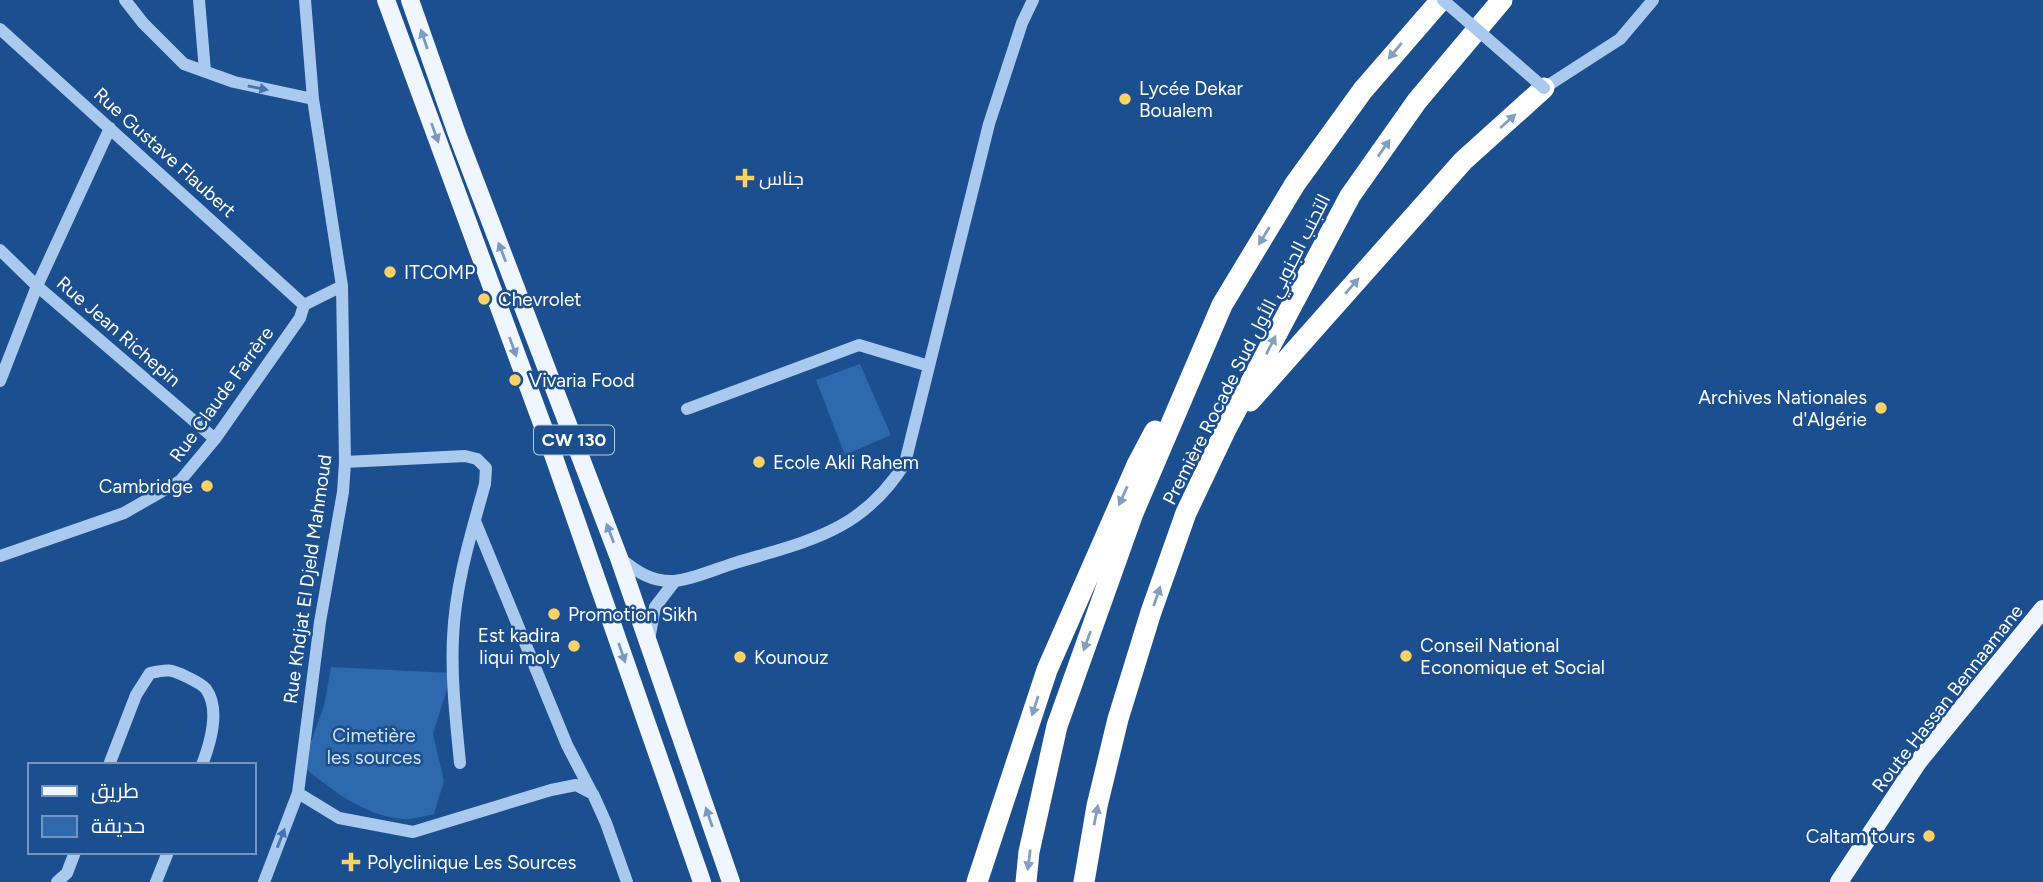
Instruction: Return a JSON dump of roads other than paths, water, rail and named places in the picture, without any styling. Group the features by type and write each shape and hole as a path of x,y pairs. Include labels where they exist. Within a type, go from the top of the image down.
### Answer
{"highway":[{"name":"Première Rocade Sud التجنب الجنوبي الأول","path":"1026,882 1029,852 1057,726 1133,513 1222,305 1295,184 1363,90 1442,0"},
{"name":"Première Rocade Sud التجنب الجنوبي الأول","path":"1084,882 1097,806 1118,719 1151,612 1186,513 1226,429 1350,196 1418,101 1502,0"},
{"path":"1226,429 1463,160 1544,88"},
{"path":"978,882 1047,670 1137,465 1222,305"}],"main road":[{"name":"CW 130","path":"386,0 548,440 702,882"},
{"name":"CW 130","path":"410,0 457,134 619,558 731,882"},
{"name":"Route Hassan Bennaamane","path":"1839,882 1919,762 2043,609"}],"street":[{"path":"125,0 143,23 184,64 234,82 313,99"},
{"path":"199,0 205,71"},
{"name":"Rue Khdjat El Djeld Mahmoud","path":"264,882 298,793 320,622 343,492 345,462 342,286 313,99 305,0"},
{"path":"619,558 643,576 675,581 799,544 836,530 865,510 890,487 905,463 989,124 1022,23 1033,0"},
{"path":"1442,0 1544,88 1620,39 1653,0"},
{"name":"Rue Gustave Flaubert","path":"0,29 304,305"},
{"path":"0,381 37,286 110,128"},
{"name":"Rue Jean Richepin","path":"0,250 37,286 215,439"},
{"path":"304,305 342,286"},
{"name":"Rue Claude Farrère","path":"0,556 124,513 180,481 215,439 300,318 304,305"},
{"path":"687,409 859,345 929,366"},
{"path":"345,462 465,456 477,459 485,468 486,475 461,575 453,636 454,701 460,763"},
{"path":"475,520 567,745 606,823 627,882"},
{"path":"649,641 654,607 675,581"},
{"path":"110,763 136,695 150,673 168,668 206,689 214,712 209,747 203,763"},
{"path":"298,793 339,818 414,832 551,790 576,785 593,794"},
{"path":"58,882 67,873 74,854"},
{"path":"156,882 167,854"}],"place":[{"name":"Lycée Dekar Boualem","path":"1125,99"},
{"name":"جناس","path":"745,178"},
{"name":"ITCOMP","path":"390,272"},
{"name":"Chevrolet","path":"484,299"},
{"name":"Vivaria Food","path":"515,380"},
{"name":"Archives Nationales d'Algérie","path":"1881,408"},
{"name":"Ecole Akli Rahem","path":"759,462"},
{"name":"Cambridge","path":"207,486"},
{"name":"Promotion Sikh","path":"554,614"},
{"name":"Est kadira liqui moly","path":"574,646"},
{"name":"Conseil National Economique et Social","path":"1406,656"},
{"name":"Kounouz","path":"740,657"},
{"name":"Caltam tours","path":"1929,836"},
{"name":"Polyclinique Les Sources","path":"351,862"}],"park label":[{"name":"Cimetière les sources","path":"374,746"}]}
